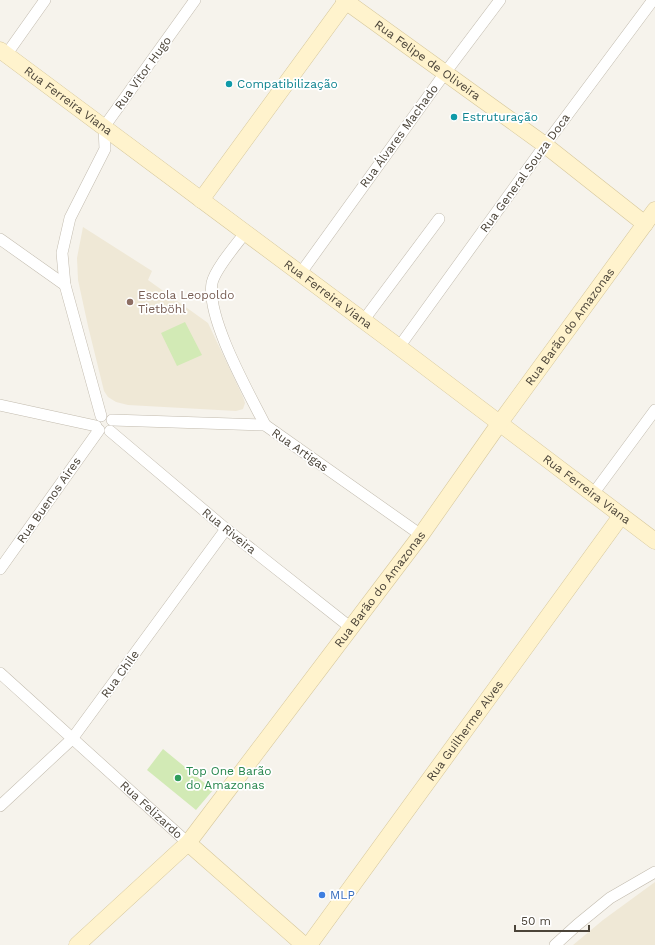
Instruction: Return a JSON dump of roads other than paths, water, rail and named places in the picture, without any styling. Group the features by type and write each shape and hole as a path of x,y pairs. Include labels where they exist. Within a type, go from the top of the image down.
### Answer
{"street":[{"path":"3,52 46,0"},
{"name":"Rua Vitor Hugo","path":"104,127 195,0"},
{"path":"201,200 345,0"},
{"name":"Rua Felipe de Oliveira","path":"345,0 545,145 645,224"},
{"name":"Rua Álvares Machado","path":"300,274 445,73 500,0"},
{"name":"Rua General Souza Doca","path":"399,347 545,145 653,0"},
{"name":"Rua Ferreira Viana","path":"3,52 399,347 655,541"},
{"path":"104,127 105,149 70,218 62,253 65,285 104,425"},
{"name":"Rua Barão do Amazonas","path":"77,945 188,843 421,535 499,424 655,210"},
{"path":"363,321 439,219"},
{"path":"245,233 219,268 212,283 213,302 218,324 226,346 265,425"},
{"path":"0,239 65,285"},
{"name":"Rua Artigas","path":"0,405 104,425 265,425 421,535"},
{"path":"593,494 655,410"},
{"name":"Rua Riveira","path":"104,425 226,529 350,627"},
{"name":"Rua Buenos Aires","path":"0,569 104,425"},
{"name":"Rua Guilherme Alves","path":"310,945 621,516"},
{"name":"Rua Chile","path":"0,806 72,739 226,529"},
{"name":"Rua Felizardo","path":"0,674 304,945"},
{"path":"555,945 576,925 610,898 655,872"}],"place":[{"name":"Compatibilização","path":"229,84"},
{"name":"Estruturação","path":"454,117"},
{"name":"Escola Leopoldo Tietböhl","path":"130,302"},
{"name":"Top One Barão do Amazonas","path":"178,778"},
{"name":"MLP","path":"322,895"}]}
